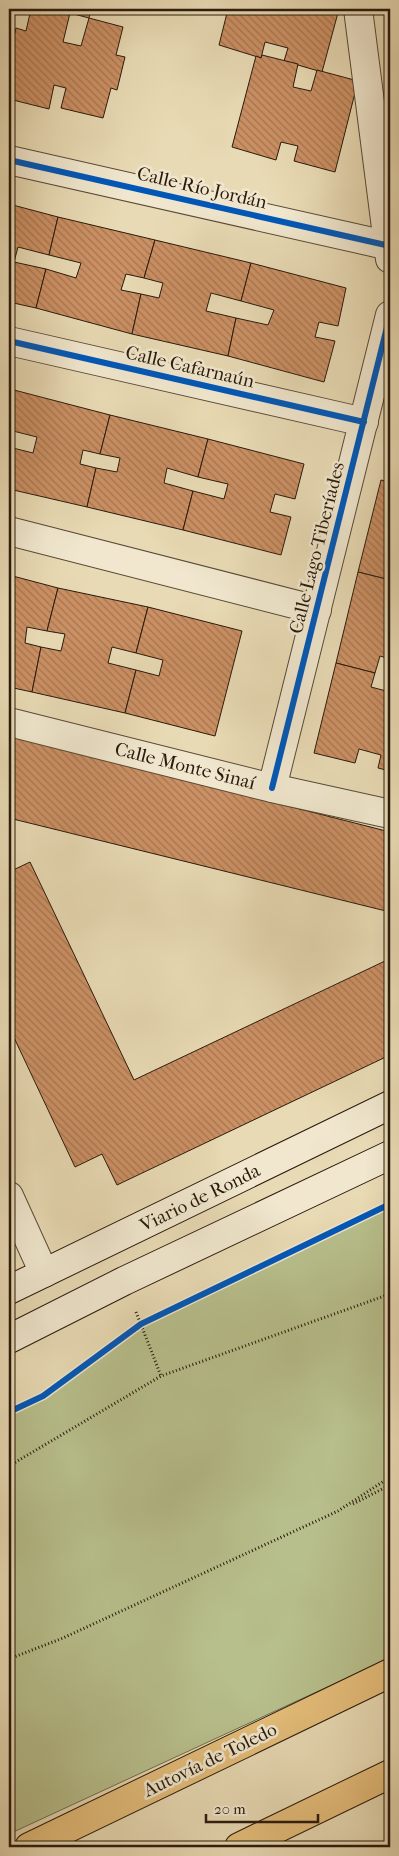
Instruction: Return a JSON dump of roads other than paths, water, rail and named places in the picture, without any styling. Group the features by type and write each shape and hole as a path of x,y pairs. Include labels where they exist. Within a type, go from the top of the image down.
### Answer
{"highway":[{"name":"Autovía de Toledo","path":"29,1847 390,1673"},
{"path":"240,1847 390,1774"}],"street":[{"path":"358,9 389,250"},
{"name":"Calle Río Jordán","path":"9,160 389,250"},
{"name":"Calle Lago Tiberíades","path":"272,788 390,315"},
{"name":"Calle Cafarnaún","path":"9,341 364,422"},
{"path":"9,531 317,610"},
{"name":"Calle Monte Sinaí","path":"9,722 272,788 390,814"},
{"name":"Viario de Ronda","path":"9,1290 390,1105"},
{"path":"9,1339 124,1281 390,1154"},
{"path":"9,1196 44,1273"}]}
